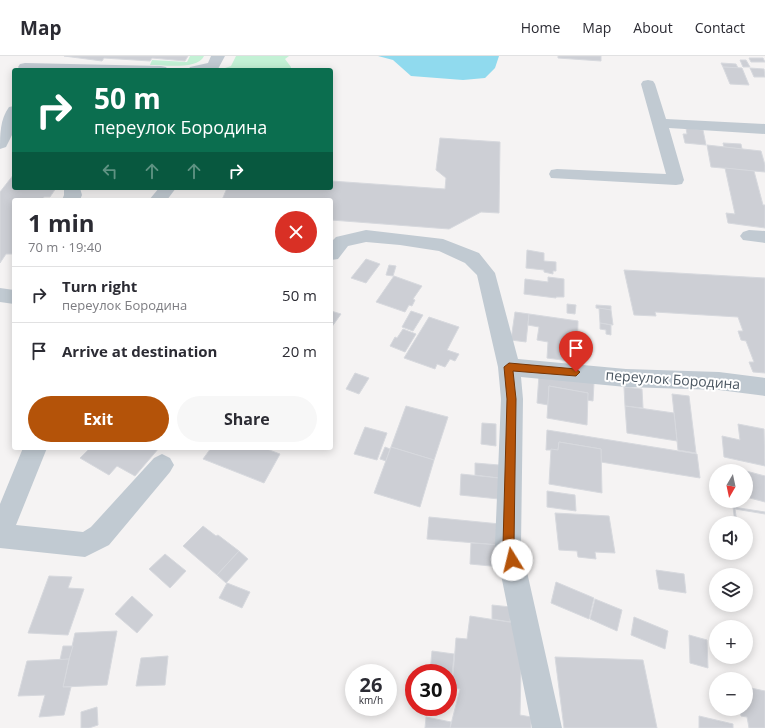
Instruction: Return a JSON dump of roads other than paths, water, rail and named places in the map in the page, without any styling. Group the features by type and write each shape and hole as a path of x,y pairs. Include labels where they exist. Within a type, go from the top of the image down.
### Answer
{"street":[{"path":"204,68 213,66 218,56"},
{"path":"26,64 116,68"},
{"path":"557,174 676,180 648,84"},
{"path":"0,144 12,118"},
{"path":"660,123 761,129 765,144"},
{"path":"160,198 166,190"},
{"path":"333,252 342,241 366,236 443,245 472,258 486,273 509,367 512,399 508,545 547,728"},
{"path":"0,295 12,297"},
{"name":"переулок Бородина","path":"509,367 626,378 719,381 765,386"},
{"path":"34,450 5,508 0,535 85,545 100,536 162,465"}],"water":[{"path":"378,56 499,56 495,68 485,78 463,80 411,76 393,60"}]}
